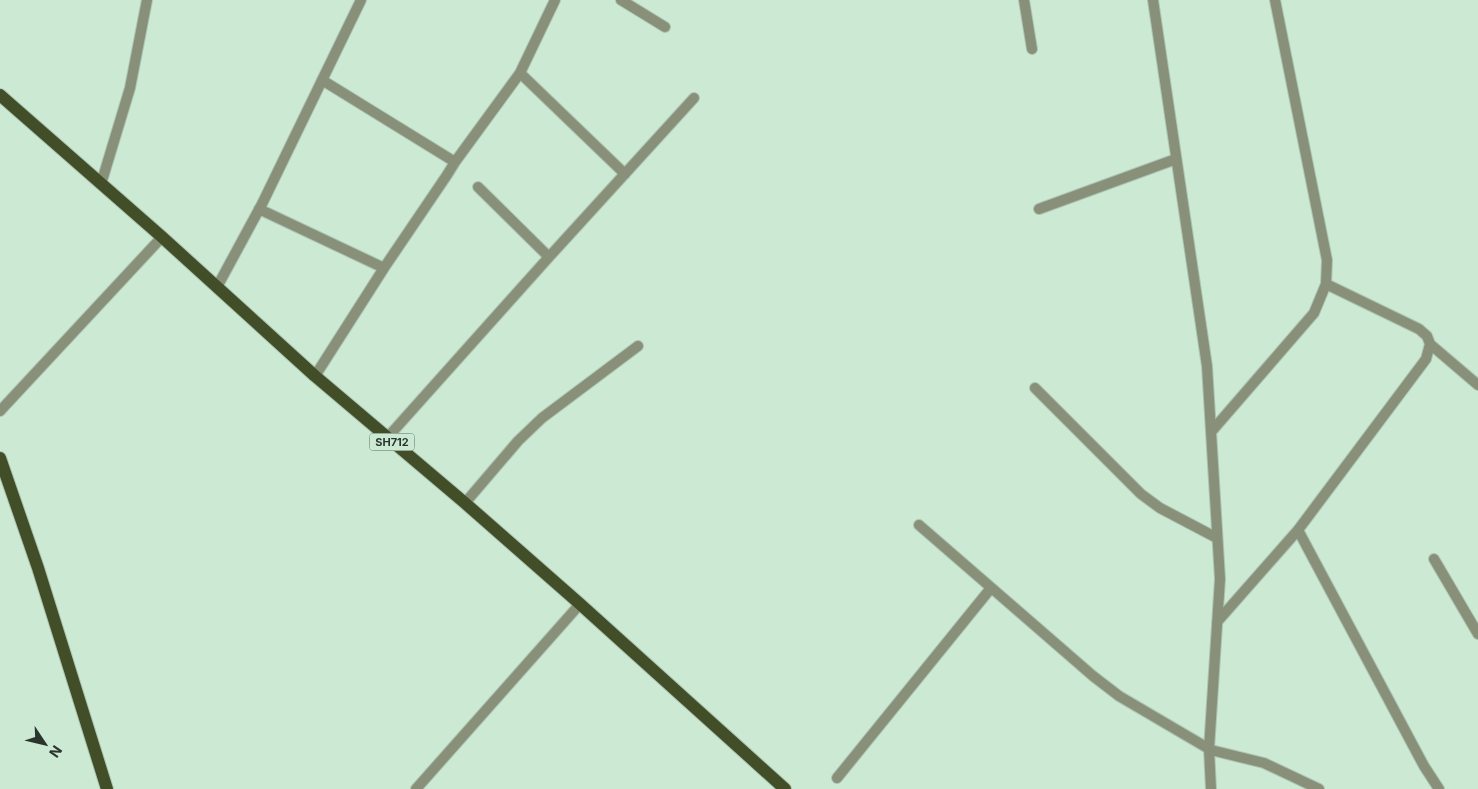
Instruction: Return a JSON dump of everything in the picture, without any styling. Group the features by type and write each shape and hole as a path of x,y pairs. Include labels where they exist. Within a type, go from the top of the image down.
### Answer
{"main road":[{"name":"SH712","path":"0,95 162,237 315,376 465,503 580,604 783,788"},
{"path":"0,458 38,568 107,789"}],"street":[{"path":"101,184 130,88 147,0"},
{"path":"217,287 259,209 361,0"},
{"path":"315,376 455,162 520,74 555,0"},
{"path":"621,0 665,27"},
{"path":"1024,0 1032,49"},
{"path":"1153,0 1207,366 1220,579 1209,749 1211,789"},
{"path":"1211,432 1314,313 1326,284 1327,260 1275,0"},
{"path":"520,74 625,174"},
{"path":"322,80 455,162"},
{"path":"387,438 694,98"},
{"path":"1039,209 1176,159"},
{"path":"478,187 549,257"},
{"path":"259,209 384,268"},
{"path":"0,411 162,237"},
{"path":"1326,284 1419,328 1427,336 1430,344 1478,385"},
{"path":"1217,622 1298,530 1426,359 1430,344"},
{"path":"465,503 518,441 542,418 638,346"},
{"path":"1036,388 1141,494 1160,508 1217,538"},
{"path":"919,525 1104,686 1119,696 1209,749 1264,763 1319,789"},
{"path":"1298,530 1424,766 1439,789"},
{"path":"1434,559 1478,634"},
{"path":"837,778 991,588"},
{"path":"416,789 580,604"}]}
